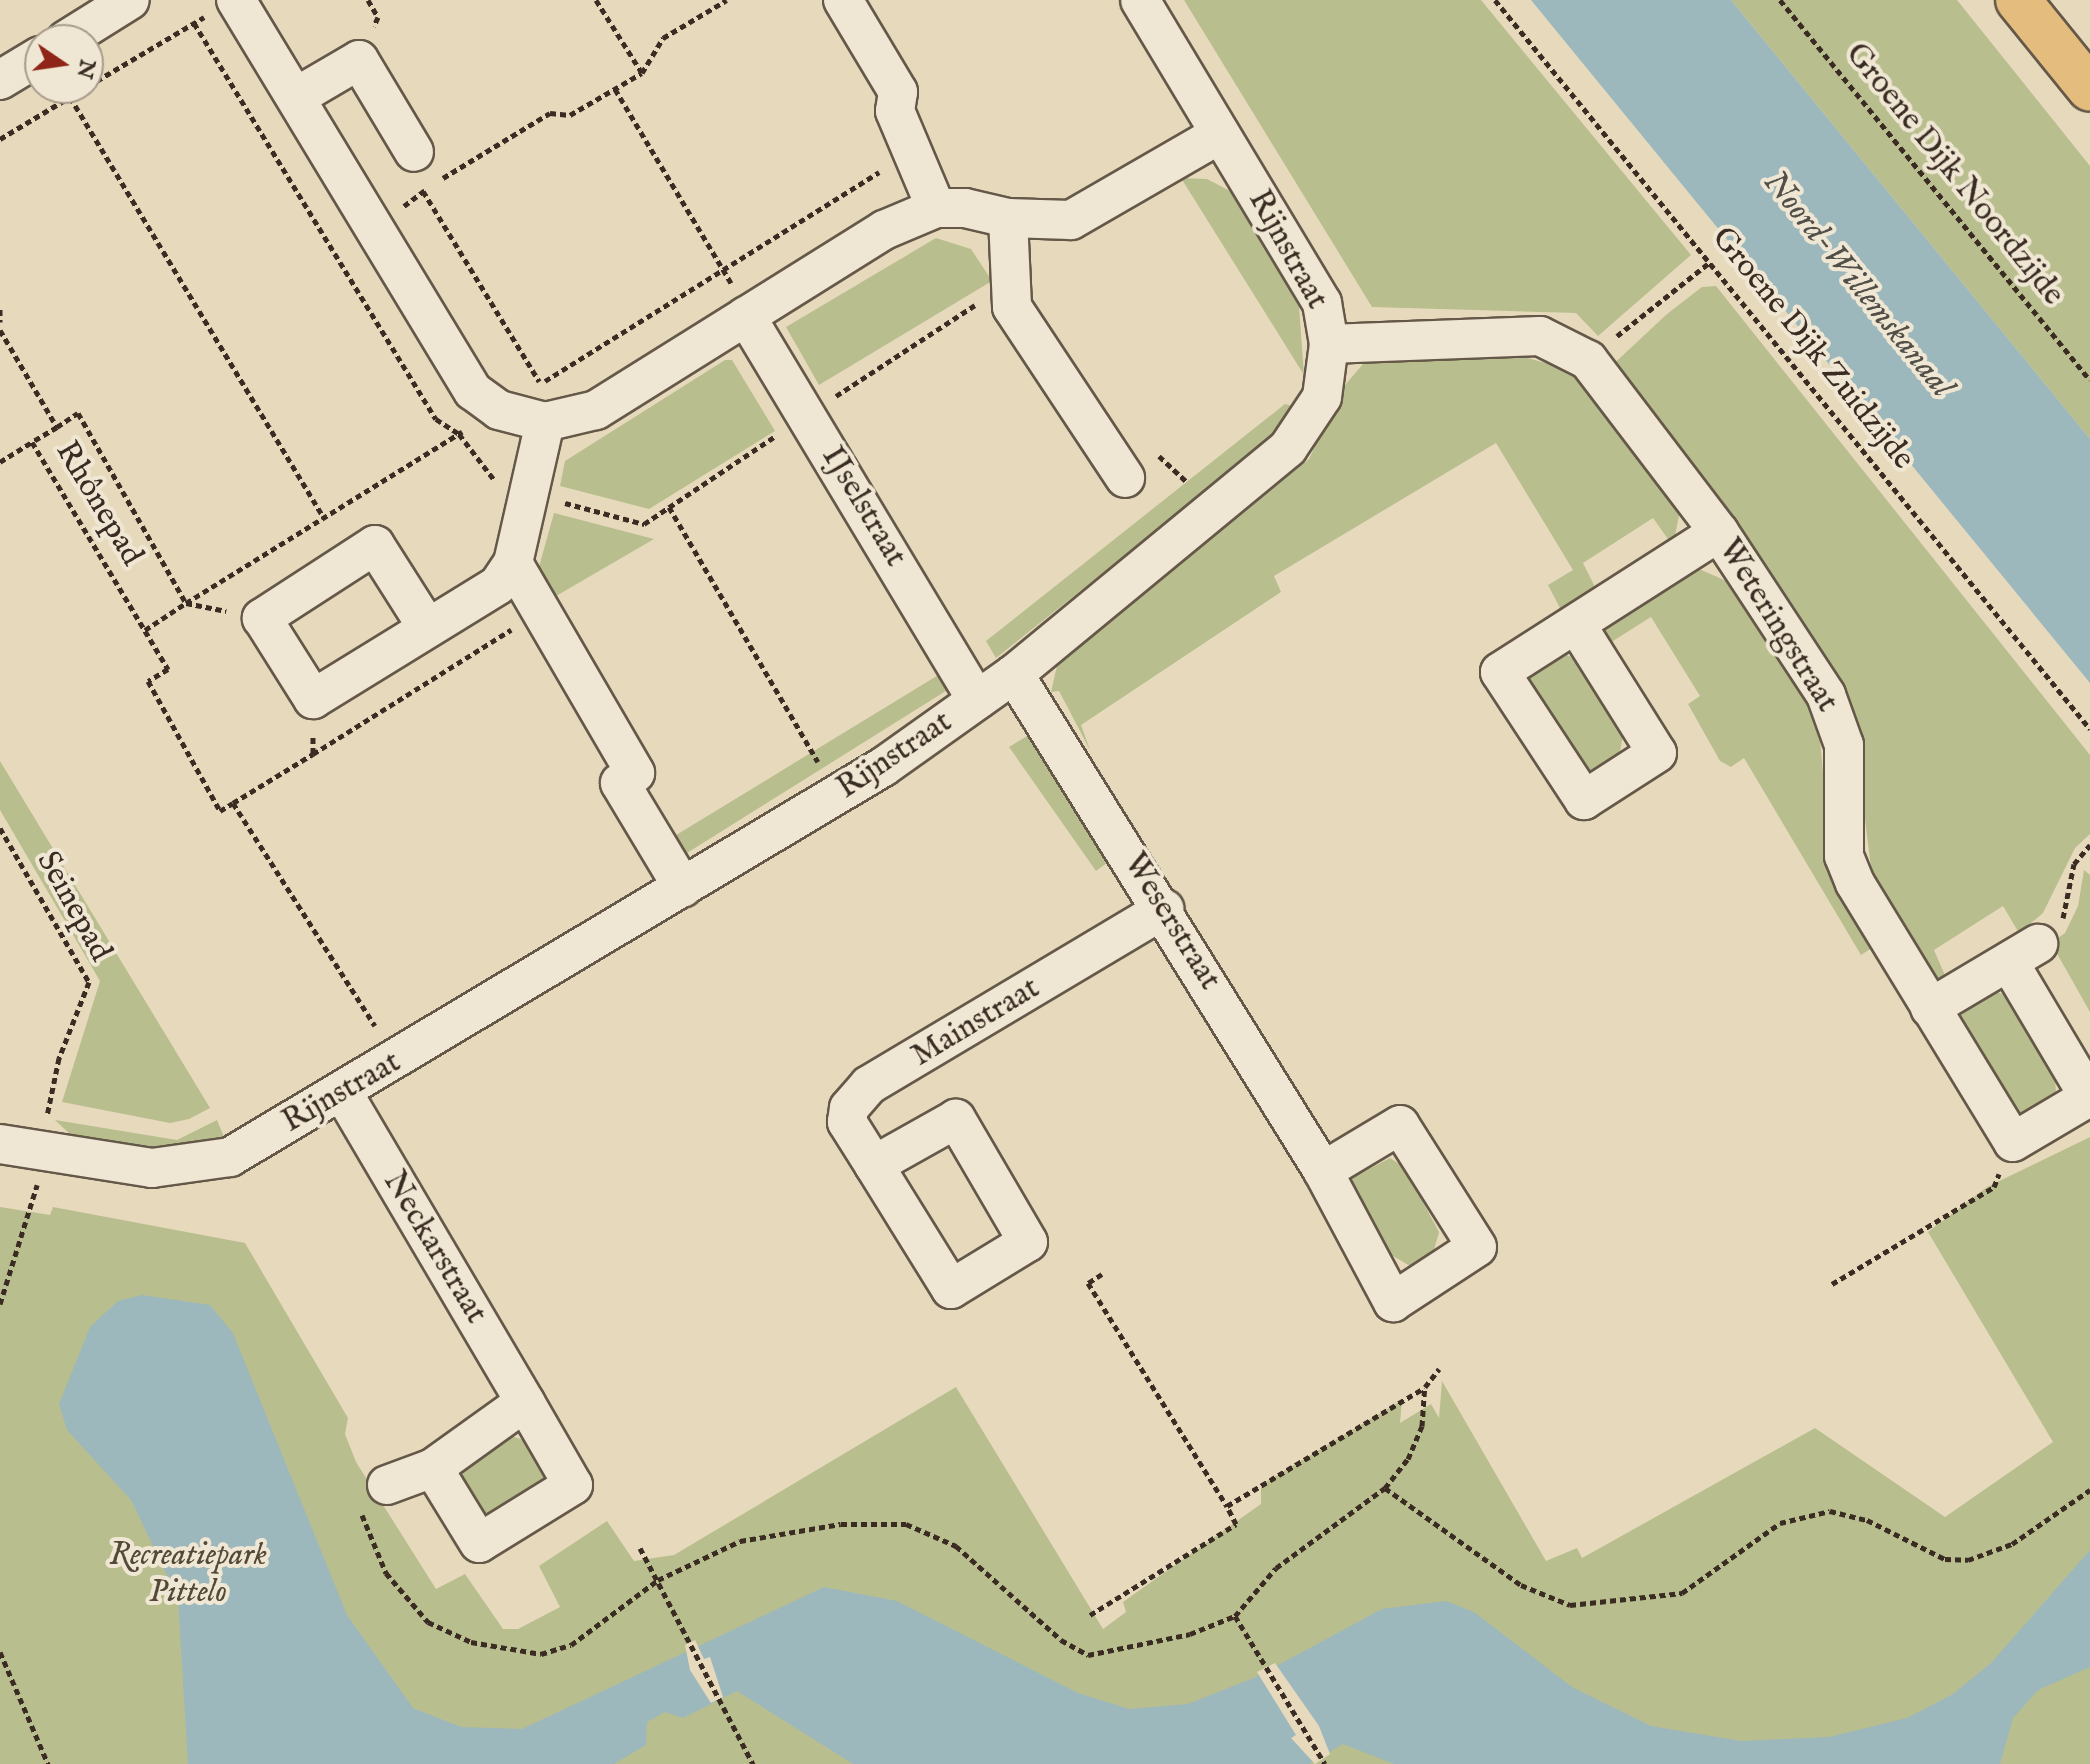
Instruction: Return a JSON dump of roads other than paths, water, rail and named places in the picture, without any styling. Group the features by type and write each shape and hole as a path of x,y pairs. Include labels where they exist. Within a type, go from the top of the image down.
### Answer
{"highway":[{"path":"2018,0 2090,89"}],"street":[{"path":"79,21 130,0"},
{"path":"843,0 898,92 895,111 936,208"},
{"name":"Rijnstraat","path":"0,1144 40,1163 152,1168 203,1164 230,1157 343,1093 837,795 1014,674 1216,512 1297,436 1322,397 1329,344 1322,303 1140,0"},
{"path":"228,4 296,97 473,391 499,410 545,422 596,410 884,230 936,208 1008,218 1071,220 1220,134"},
{"path":"296,97 359,60 414,152"},
{"path":"0,80 24,66"},
{"path":"1008,218 1006,285 1012,307 1125,478"},
{"name":"IJselstraat","path":"746,316 977,700"},
{"name":"Weteringstraat","path":"1329,344 1540,336 1588,360 1719,532 1835,714 1844,745 1844,856 1930,1008 2013,1142 2089,1097 2024,953 1930,1008"},
{"path":"427,627 375,545 262,618 313,699 498,585 513,563 545,422"},
{"path":"1576,624 1657,753 1584,800 1500,672 1719,532"},
{"path":"513,563 635,773 620,783 683,888"},
{"name":"Weserstraat","path":"1014,674 1164,909 1323,1171 1393,1302 1477,1247 1400,1125 1323,1171"},
{"name":"Mainstraat","path":"874,1165 847,1122 856,1096 1164,909"},
{"name":"Neckarstraat","path":"343,1093 573,1485 479,1543 433,1468"},
{"path":"387,1485 433,1468 525,1402"}],"water":[{"name":"Noord-Willemskanaal","path":"1531,0 1731,0 2090,439 2090,683"},
{"path":"142,1295 210,1305 233,1333 347,1615 413,1708 461,1727 522,1729 824,1587 897,1601 1078,1693 1129,1709 1188,1704 1256,1677 1382,1609 1446,1601 1474,1612 1572,1687 1651,1726 1741,1741 1829,1737 1907,1718 1953,1694 1991,1663 2090,1550 2090,1667 2038,1690 2013,1718 2000,1764 1394,1764 1343,1744 1309,1764 853,1764 737,1691 683,1718 665,1712 647,1722 646,1745 614,1764 188,1764 178,1598 131,1500 67,1430 59,1404 90,1327 118,1301"}],"park label":[{"name":"Recreatiepark Pittelo","path":"188,1576"}]}
